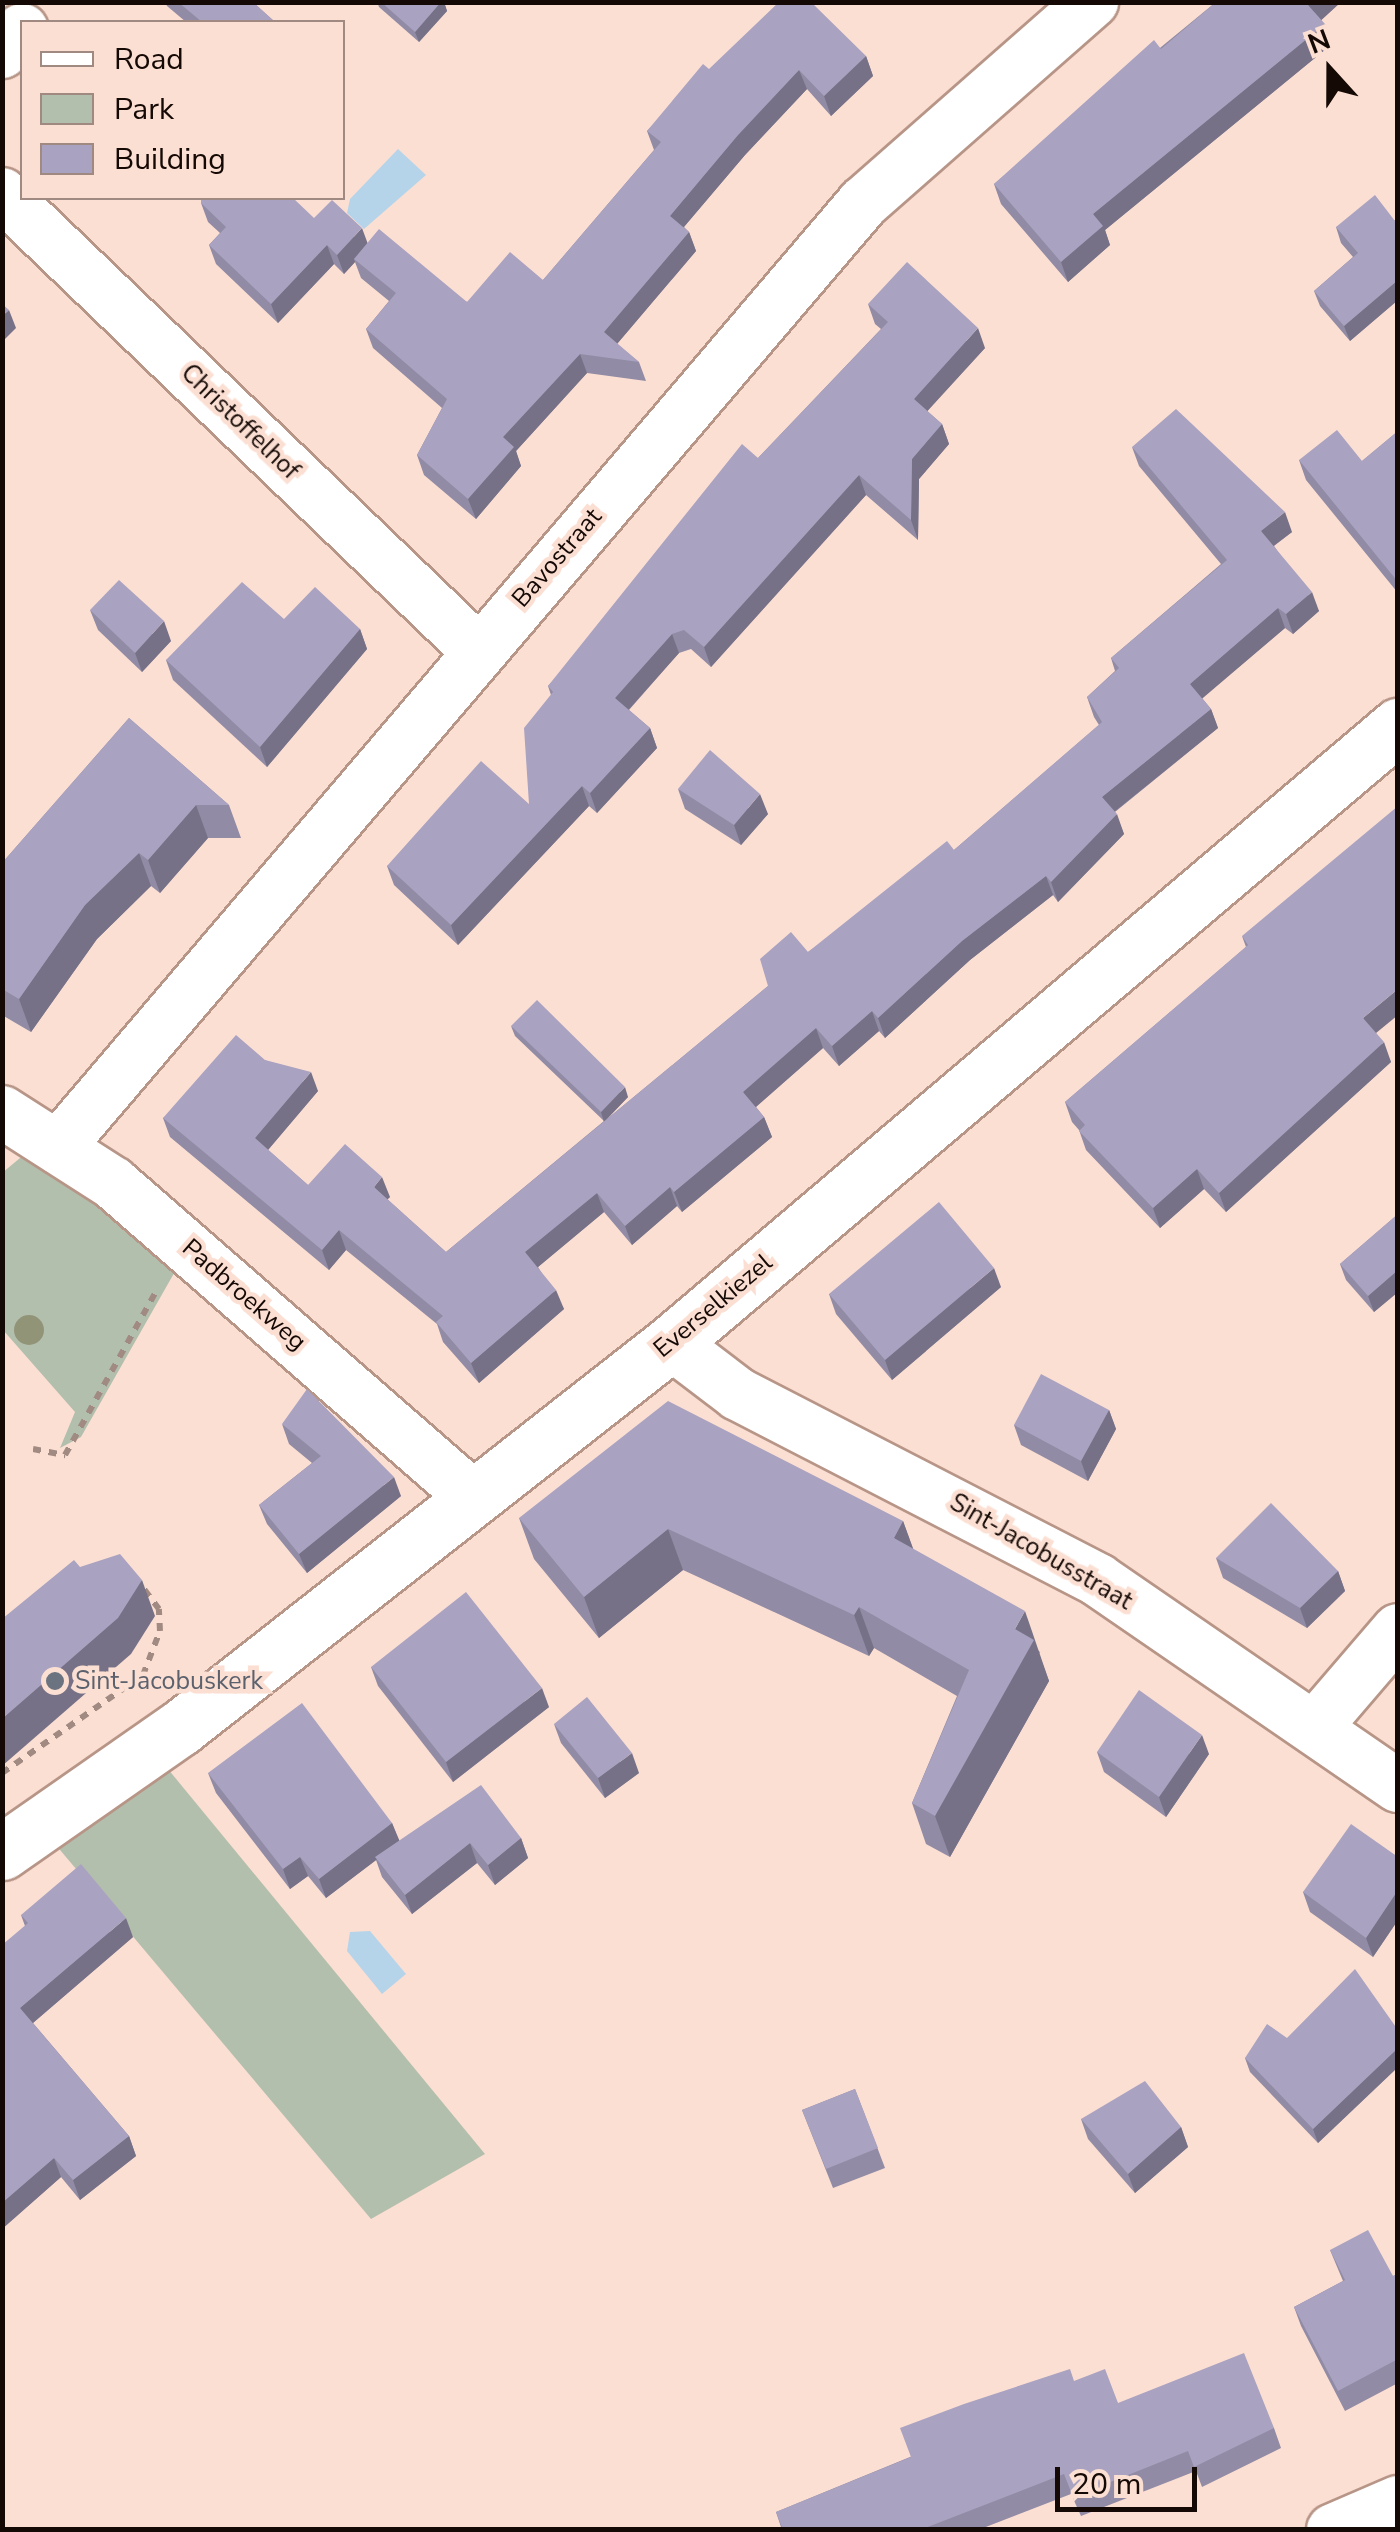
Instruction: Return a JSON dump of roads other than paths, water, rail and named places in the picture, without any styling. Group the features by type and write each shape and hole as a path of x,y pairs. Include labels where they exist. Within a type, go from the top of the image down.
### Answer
{"street":[{"name":"Bavostraat","path":"58,1147 477,650 864,204 1092,2"},
{"path":"2,52 20,32"},
{"name":"Christoffelhof","path":"2,194 477,650"},
{"name":"Everselkiezel","path":"2,1852 180,1728 671,1343 1398,726"},
{"name":"Padbroekweg","path":"2,1112 58,1147 189,1248 473,1497"},
{"name":"Sint-Jacobusstraat","path":"671,1343 738,1394 1098,1580 1398,1786"},
{"path":"1315,1727 1398,1630"},
{"path":"1333,2530 1398,2502"}],"water":[{"path":"398,149 426,175 364,229 347,213 350,199"},
{"path":"370,1931 406,1974 382,1994 347,1951 350,1932"}],"place":[{"name":"Sint-Jacobuskerk","path":"55,1681"}]}
